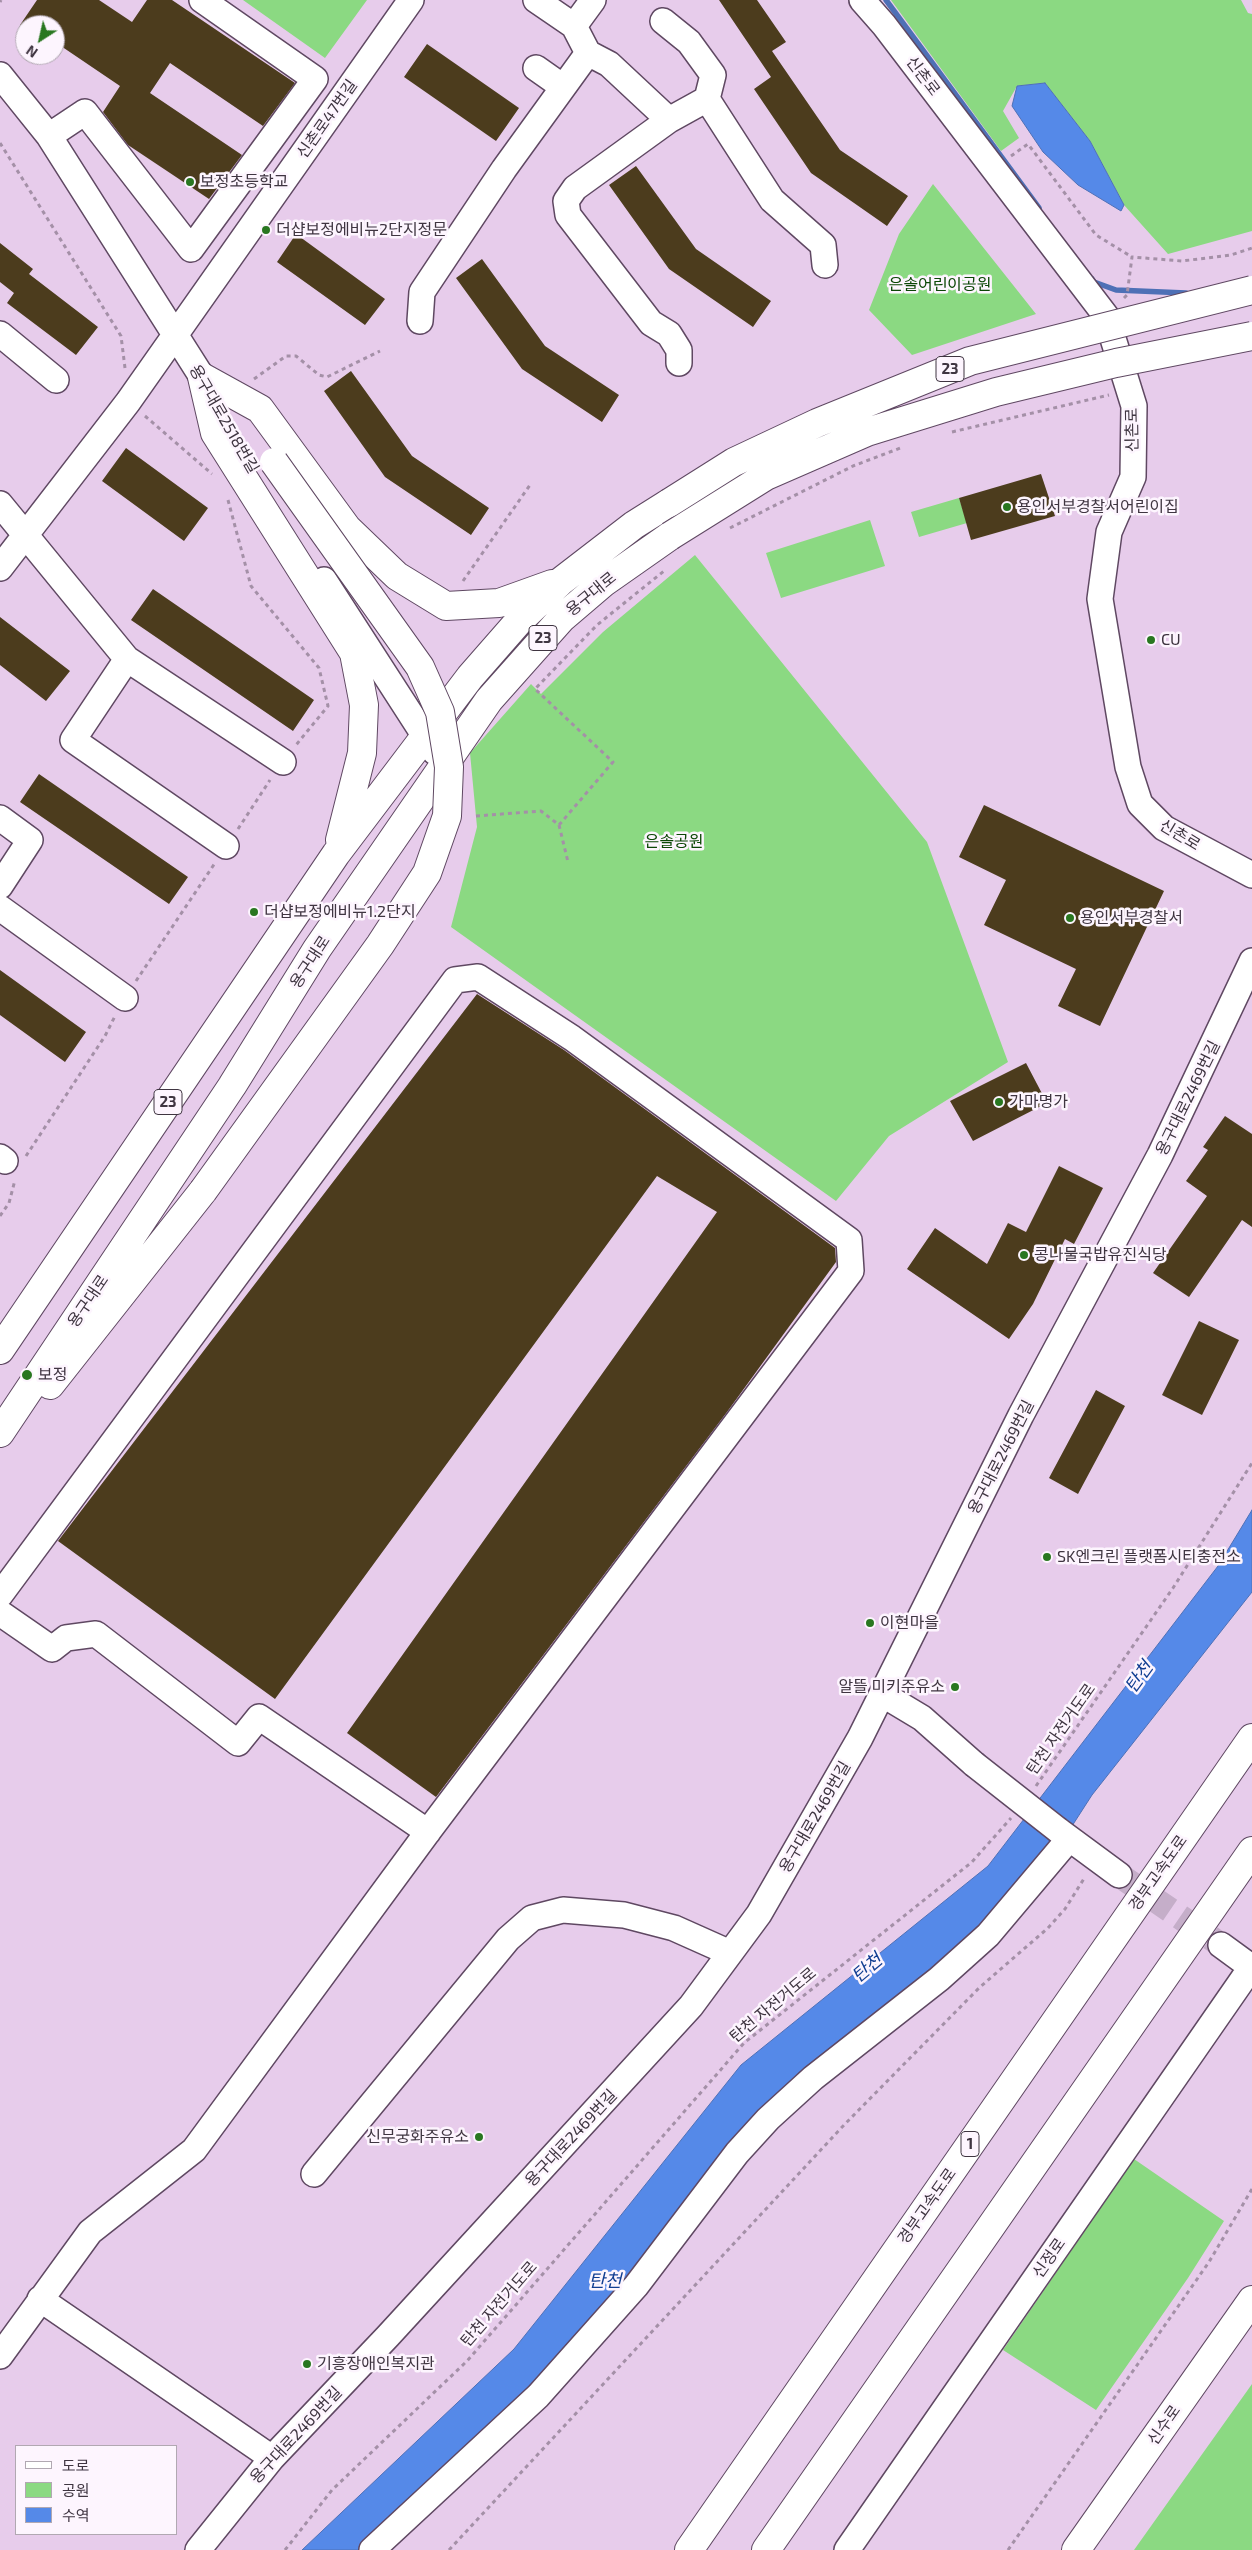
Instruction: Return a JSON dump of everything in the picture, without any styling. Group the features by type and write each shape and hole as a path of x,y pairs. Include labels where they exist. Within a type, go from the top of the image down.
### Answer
{"main road":[{"name":"용구대로","path":"0,1350 336,854 368,810 476,670 519,622 585,560 734,462 817,423 970,361 1252,290"},
{"name":"용구대로","path":"0,1433 232,1086 317,949 489,700 562,618 603,583 670,536 766,476 867,432 996,392 1116,363 1252,336"},
{"path":"202,377 260,409 347,528 398,576 446,606 499,603 560,582"},
{"path":"0,1446 87,1340 203,1191 380,945 427,873 447,816 449,767 440,712 420,668 241,413 202,377"},
{"path":"202,377 214,433 354,653 364,705 362,753 336,854"},
{"path":"518,666 506,669 501,666 501,654 573,582 585,560"},
{"path":"317,949 320,906 379,816 376,810 368,810"},
{"name":"경부고속도로","path":"688,2550 1252,1738"},
{"path":"766,2550 1252,1851"},
{"name":"신수로","path":"1076,2550 1252,2300"}],"street":[{"path":"48,136 85,112 192,249 315,79 202,0"},
{"name":"신촌로47번길","path":"0,568 26,537 128,402 411,0"},
{"path":"536,0 574,26 588,53 609,64 669,120"},
{"path":"574,26 593,0"},
{"name":"신촌로","path":"862,0 1106,316 1134,406 1133,477 1110,532 1100,599 1128,767 1140,804 1164,828 1252,875"},
{"path":"663,21 689,42 713,75 706,99 669,120 575,188 566,200 568,215 645,316 651,323 669,334 679,350 679,363"},
{"path":"420,320 422,292 487,178 563,87 588,53"},
{"path":"536,68 563,87"},
{"name":"용구대로2518번길","path":"0,75 48,136 202,377 231,438 444,767"},
{"path":"706,99 772,200 823,245 825,264"},
{"path":"0,334 56,380"},
{"path":"0,504 127,659 283,762"},
{"path":"127,659 73,740 226,846"},
{"path":"0,818 30,840 0,886"},
{"path":"0,908 125,998"},
{"name":"용구대로2469번길","path":"198,2550 272,2458 395,2329 691,2006 759,1914 860,1738 1022,1415 1160,1155 1252,961"},
{"path":"0,1595 454,980 478,977 572,1038 849,1240 851,1271 428,1832 194,2150 90,2232 0,2356"},
{"path":"0,1613 52,1649 66,1638 96,1634 238,1743 259,1717 428,1832"},
{"path":"882,1694 922,1718 974,1764 1119,1875"},
{"path":"372,2550 538,2396 636,2286 737,2153 768,2119 813,2078 939,1979 988,1935 1064,1834"},
{"path":"314,2174 508,1939 532,1918 563,1910 624,1915 674,1928 730,1953"},
{"path":"1221,1945 1252,1966"},
{"name":"신정로","path":"847,2550 1252,1966"},
{"path":"40,2300 272,2458"}],"path":[{"path":"994,169 1028,144 1096,235 1132,258 1182,261 1231,255 1252,248"},
{"path":"1106,316 1127,295 1132,258"},
{"path":"238,397 255,377 286,356 296,356 318,375 327,377 380,351"},
{"path":"949,433 1129,390"},
{"path":"722,533 853,466 904,447"},
{"path":"477,561 530,485"},
{"path":"559,824 613,762 535,688 597,625 665,570"},
{"path":"476,816 541,811 559,824 568,862"},
{"name":"탄천 자전거도로","path":"1033,1791 1173,1588 1252,1463"},
{"name":"탄천 자전거도로","path":"285,2550 332,2490 467,2360 744,2043 972,1862 1015,1813"},
{"path":"449,2550 905,2062 992,1976 1048,1928 1080,1888 1096,1856"},
{"path":"1008,2550 1209,2262 1252,2188"}],"green space":[{"path":"243,0 367,0 325,58"},
{"path":"891,0 1241,0 1248,13 1252,14 1252,231 1168,254 1124,205 1090,141 1045,83 1017,86 1003,111 1019,138 1001,151"},
{"name":"은솔어린이공원","path":"933,184 1036,314 912,355 869,310 899,234"},
{"path":"959,498 967,523 919,537 911,512"},
{"path":"870,520 885,566 781,598 766,553"},
{"name":"은솔공원","path":"695,555 927,842 1008,1062 889,1136 836,1201 451,927 477,827 470,753 531,684 541,694 603,632"},
{"path":"1134,2159 1224,2221 1188,2278 1096,2410 1003,2350"},
{"path":"1252,2384 1252,2550 1134,2550"}],"water":[{"path":"1045,83 1090,141 1124,205 1121,211 1078,185 1043,152 1012,106 1017,86"},
{"name":"탄천","path":"1252,1510 1252,1592 1092,1795 1032,1888 799,2072 622,2306 384,2550 302,2550 514,2349 741,2065 988,1866 1218,1566"}],"building":[{"path":"37,0 99,0 132,22 147,0 172,0 295,83 263,126 170,63 150,93 242,155 209,199 128,145 103,112 120,86 65,49 65,15 27,15"},
{"path":"719,0 757,0 786,42 772,51 840,150 908,196 887,226 811,173 754,89 771,77"},
{"path":"427,44 519,108 496,141 404,77"},
{"path":"636,166 696,249 771,301 753,327 669,269 609,185"},
{"path":"296,234 385,299 365,325 277,262"},
{"path":"0,243 33,269 29,274 98,327 76,355 7,303 14,293 0,282"},
{"path":"482,259 545,346 619,395 602,422 522,369 456,278"},
{"path":"351,371 412,456 489,508 471,535 385,477 324,391"},
{"path":"126,448 208,508 184,541 102,481"},
{"name":"용인서부경찰서어린이집","path":"1041,474 1055,516 971,540 959,498"},
{"path":"153,589 314,700 293,731 131,620"},
{"path":"0,617 70,671 46,701 0,665"},
{"path":"39,774 188,877 169,904 20,802"},
{"name":"용인서부경찰서","path":"984,805 1164,891 1100,1026 1058,1006 1076,969 984,925 1006,880 959,857"},
{"path":"0,970 86,1032 65,1062 0,1015"},
{"path":"477,994 564,1050 835,1248 836,1262 727,1412 436,1797 347,1733 717,1212 657,1176 275,1699 58,1541"},
{"name":"가마명가","path":"1026,1063 1047,1103 973,1141 950,1101"},
{"path":"1225,1116 1252,1134 1252,1227 1242,1220 1189,1297 1153,1273 1207,1196 1186,1181 1208,1150 1203,1147"},
{"path":"1059,1166 1103,1188 1074,1244 1065,1239 1033,1304 1009,1339 907,1269 935,1228 987,1264 1008,1223 1026,1232"},
{"path":"1199,1321 1239,1340 1202,1415 1162,1395"},
{"path":"1096,1390 1125,1406 1078,1494 1049,1478"}],"waterway":[{"path":"886,0 1039,208"},
{"path":"1092,279 1094,282 1116,290 1186,293"}],"tunnel":[{"path":"1119,1875 1221,1945"}],"place":[{"name":"보정초등학교","path":"190,182"},
{"name":"더샵보정에비뉴2단지정문","path":"266,230"},
{"name":"용인서부경찰서어린이집","path":"1007,507"},
{"name":"CU","path":"1151,640"},
{"name":"더샵보정에비뉴1.2단지","path":"254,912"},
{"name":"용인서부경찰서","path":"1070,918"},
{"name":"가마명가","path":"999,1102"},
{"name":"콩나물국밥유진식당","path":"1024,1255"},
{"name":"보정","path":"27,1375"},
{"name":"SK엔크린 플랫폼시티충전소","path":"1047,1557"},
{"name":"이현마을","path":"870,1623"},
{"name":"알뜰 미키주유소","path":"955,1687"},
{"name":"신무궁화주유소","path":"479,2137"},
{"name":"기흥장애인복지관","path":"307,2364"}]}
